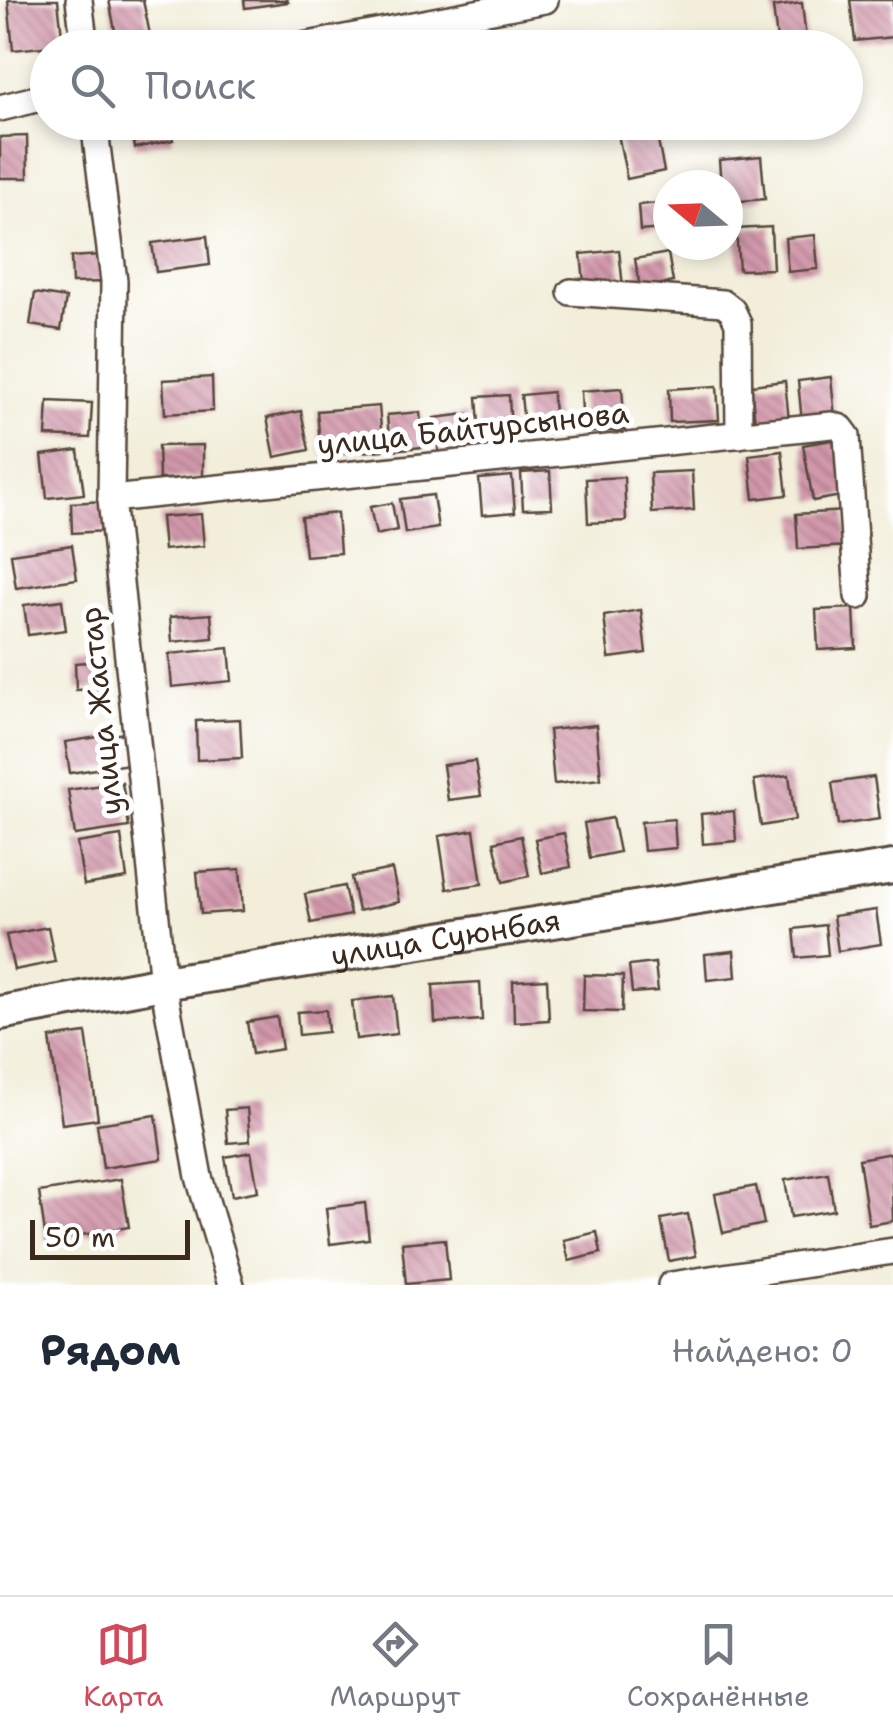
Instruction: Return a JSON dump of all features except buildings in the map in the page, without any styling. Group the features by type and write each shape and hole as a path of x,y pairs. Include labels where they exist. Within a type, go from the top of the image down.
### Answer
{"main road":[{"name":"улица Суюнбая","path":"0,1013 893,866"}],"street":[{"path":"78,0 82,30"},
{"path":"387,30 545,0"},
{"path":"0,108 30,100"},
{"name":"улица Жастар","path":"96,140 114,281 111,499 164,983 199,1178 231,1285"},
{"path":"570,292 723,303 738,324 740,435"},
{"name":"улица Байтурсынова","path":"111,499 832,425 847,436 858,596"},
{"path":"671,1285 893,1251"}]}
